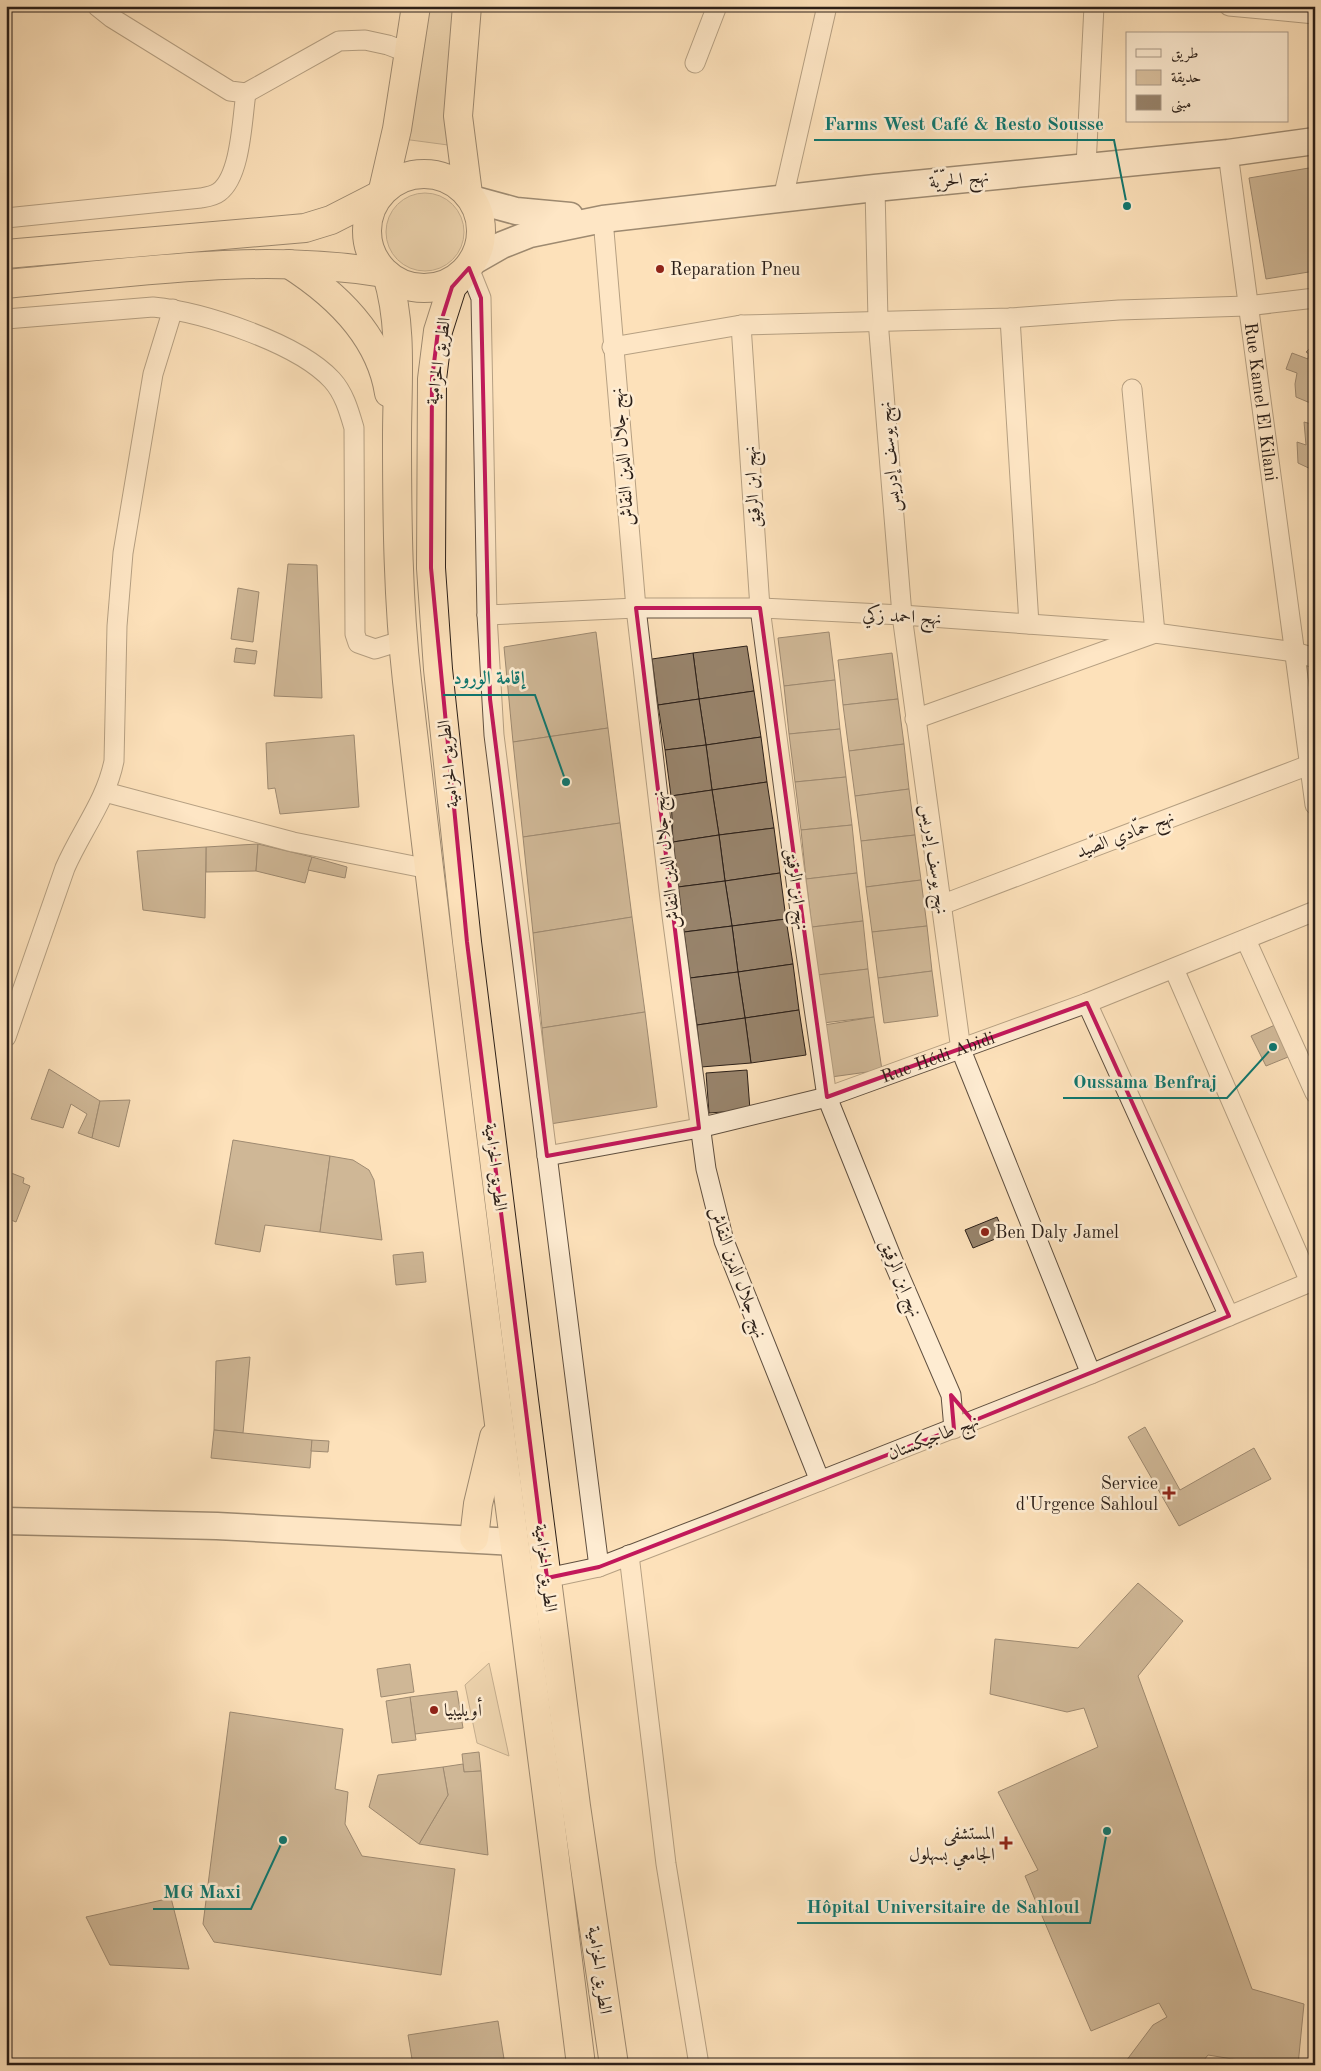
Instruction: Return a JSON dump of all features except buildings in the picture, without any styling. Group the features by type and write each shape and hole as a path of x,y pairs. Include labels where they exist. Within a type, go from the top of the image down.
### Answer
{"highway":[{"name":"الطريق الحزامية","path":"416,6 397,129 381,193 370,211 366,227 368,244 374,260 386,274 393,295 397,338 400,586 404,640 429,869 497,1414 547,1784 555,1868 581,2065"},
{"name":"الطريق الحزامية","path":"468,6 458,116 470,196 479,214 482,230 480,246 469,267 452,287 438,331 432,378 430,568 444,740 467,942 547,1578 602,1989 614,2065"},
{"path":"6,254 305,228 331,220 381,193 399,179 417,174 436,175 453,182 470,196"},
{"path":"289,264 316,282 339,301 374,348 387,380 397,445"},
{"path":"6,284 204,265 289,264 326,265 386,274 402,285 418,289 435,288 452,282 469,267"},
{"path":"474,1538 478,1504 491,1454 497,1414"},
{"path":"602,1989 618,2021 632,2065"}],"main road":[{"name":"نهج الحرّيّة","path":"603,219 875,188 1228,153 1315,141"},
{"path":"470,196 516,211 603,219"},
{"path":"469,267 502,245 530,234 603,219"},
{"path":"6,1521 217,1526 474,1538 514,1542"}],"street":[{"path":"97,6 112,18 230,91 246,93 339,41 365,40 388,45 409,53"},
{"path":"695,63 717,6"},
{"path":"783,198 827,6"},
{"path":"1086,166 1094,6"},
{"path":"1229,6 1315,14"},
{"path":"6,218 201,198 218,193 228,183 235,167 246,93"},
{"name":"Rue Kamel El Kilani","path":"1228,153 1315,805"},
{"name":"نهج يوسف إدريس","path":"875,188 878,320 902,615 961,1050 1091,1374"},
{"name":"نهج جلال الدين النقاش","path":"603,219 612,347 636,608 699,1128 712,1200 724,1241 820,1481"},
{"path":"469,267 482,304 487,615 494,735 599,1567"},
{"path":"612,347 741,325 1010,318 1119,310 1247,306 1315,298"},
{"path":"6,319 153,307 173,309 200,315 264,339 312,363 332,380 347,402 354,428 355,634 358,643 375,649 404,640"},
{"path":"6,1038 69,860 106,792 114,761 117,626 124,553 153,374 173,309"},
{"path":"1010,318 1029,624"},
{"name":"نهج ابن الرقيق","path":"741,325 760,608 801,919 827,1097 893,1261 951,1395 954,1429"},
{"path":"915,719 1155,633 1132,389"},
{"name":"نهج احمد زكي","path":"487,615 636,608 760,608 902,615 1155,633 1295,652 1315,658"},
{"name":"نهج حمّادي الصّيد","path":"941,905 1309,765"},
{"path":"106,792 293,842 429,869"},
{"name":"Rue Hédi Abidi","path":"547,1156 699,1128 827,1097 1087,1003 1315,911"},
{"path":"1246,940 1315,1093"},
{"path":"1174,969 1312,1281"},
{"path":"1087,1003 1229,1316"},
{"name":"نهج طاجيكستان","path":"547,1578 599,1567 954,1429 1091,1374 1312,1281"},
{"path":"951,1395 973,1421"},
{"path":"628,1555 666,1864 699,2065"}],"highlighted area":[{"path":"469,268 481,298 490,699 547,1156 699,1128 636,608 760,608 827,1097 1087,1003 1229,1316 973,1421 951,1395 954,1429 599,1567 547,1578 467,942 431,568 432,379 438,331 452,287"}],"green space":[{"path":"425,6 458,6 448,145 403,139"},
{"path":"425,193 440,196 453,204 461,217 464,232 461,247 453,260 440,268 425,271 410,268 397,260 389,247 386,232 389,217 397,204 410,196"},
{"path":"489,1663 509,1756 477,1743 465,1685"}],"place":[{"name":"Farms West Café & Resto Sousse","path":"1127,206"},
{"name":"Reparation Pneu","path":"660,269"},
{"name":"إقامة الورود","path":"566,782"},
{"name":"Oussama Benfraj","path":"1273,1047"},
{"name":"Ben Daly Jamel","path":"985,1232"},
{"name":"Service d'Urgence Sahloul","path":"1169,1493"},
{"name":"أويليبيا","path":"434,1710"},
{"name":"Hôpital Universitaire de Sahloul","path":"1107,1831"},
{"name":"MG Maxi","path":"283,1840"},
{"name":"المستشفى الجامعي بسهلول","path":"1006,1843"}]}
